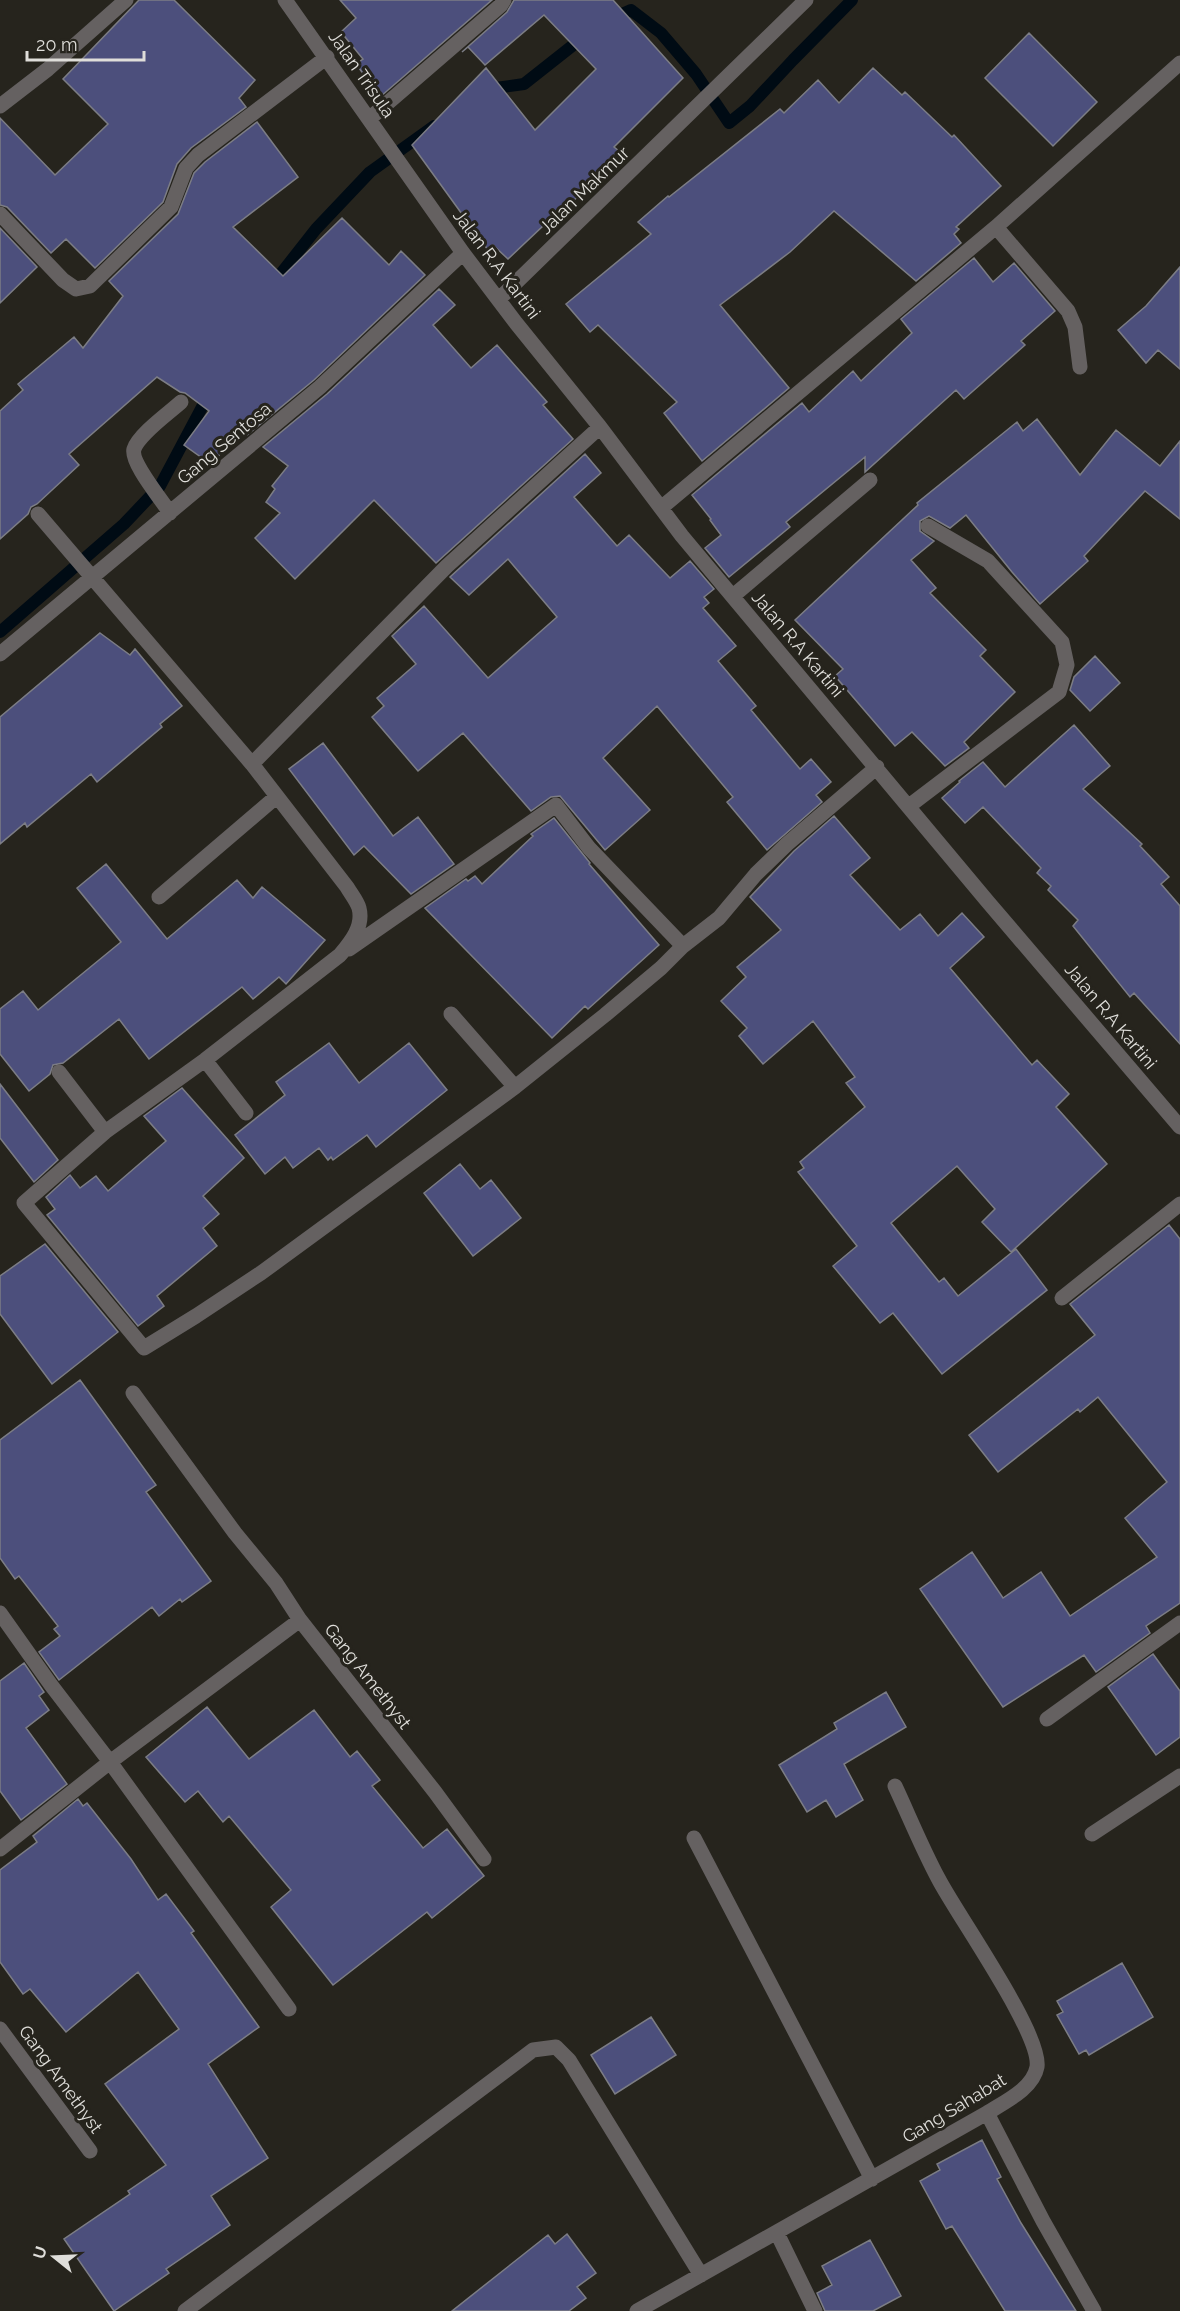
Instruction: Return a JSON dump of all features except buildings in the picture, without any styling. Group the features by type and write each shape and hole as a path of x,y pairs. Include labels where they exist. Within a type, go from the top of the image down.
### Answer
{"street":[{"path":"0,106 48,69 126,0"},
{"name":"Jalan Trisula","path":"285,0 405,171"},
{"path":"369,118 504,0"},
{"name":"Jalan Makmur","path":"499,299 806,0"},
{"path":"0,214 63,280 76,289 90,286 171,207 186,168 198,155 327,57"},
{"path":"661,508 996,227 1180,63"},
{"name":"Jalan R.A Kartini","path":"405,171 464,253 600,426 661,508 1180,1126"},
{"path":"996,227 1068,311 1075,327 1080,367"},
{"name":"Gang Sentosa","path":"0,654 267,433 358,353 424,288 464,253"},
{"path":"170,513 134,460 134,449 142,437 181,402"},
{"path":"252,764 447,566 600,426"},
{"path":"733,596 870,480"},
{"path":"38,514 252,764 348,887 360,909 359,925 353,940 340,955"},
{"path":"909,806 1059,692 1067,665 1062,642 988,561 928,526"},
{"path":"683,946 590,848 556,805 340,955 205,1060 105,1132 24,1203 144,1348 261,1273 515,1087 719,918 756,874 787,844 877,767"},
{"path":"159,897 276,797"},
{"path":"451,1014 515,1087"},
{"path":"205,1060 246,1113"},
{"path":"59,1072 105,1132"},
{"path":"1062,1298 1180,1204"},
{"path":"133,1392 235,1533 276,1583 300,1620"},
{"path":"0,1612 289,2009"},
{"name":"Gang Amethyst","path":"0,1849 110,1762 300,1620 435,1792 484,1859"},
{"path":"1047,1719 1180,1623"},
{"path":"1092,1834 1180,1776"},
{"name":"Gang Sahabat","path":"637,2311 987,2113 1031,2082 1036,2069 1037,2055 1023,2020 938,1877 895,1786"},
{"path":"694,1838 872,2179"},
{"name":"Gang Amethyst","path":"0,2029 90,2151"},
{"path":"185,2311 533,2050 556,2047 569,2060 701,2275"},
{"path":"987,2113 1043,2221 1094,2311"},
{"path":"777,2233 815,2311"}],"waterway":[{"path":"611,19 631,10 661,33 696,74 729,123 750,106 852,0"},
{"path":"487,93 496,88 524,84 586,35"},
{"path":"272,285 316,229 370,172 434,126"},
{"path":"0,632 124,524 160,486 210,392"}]}
